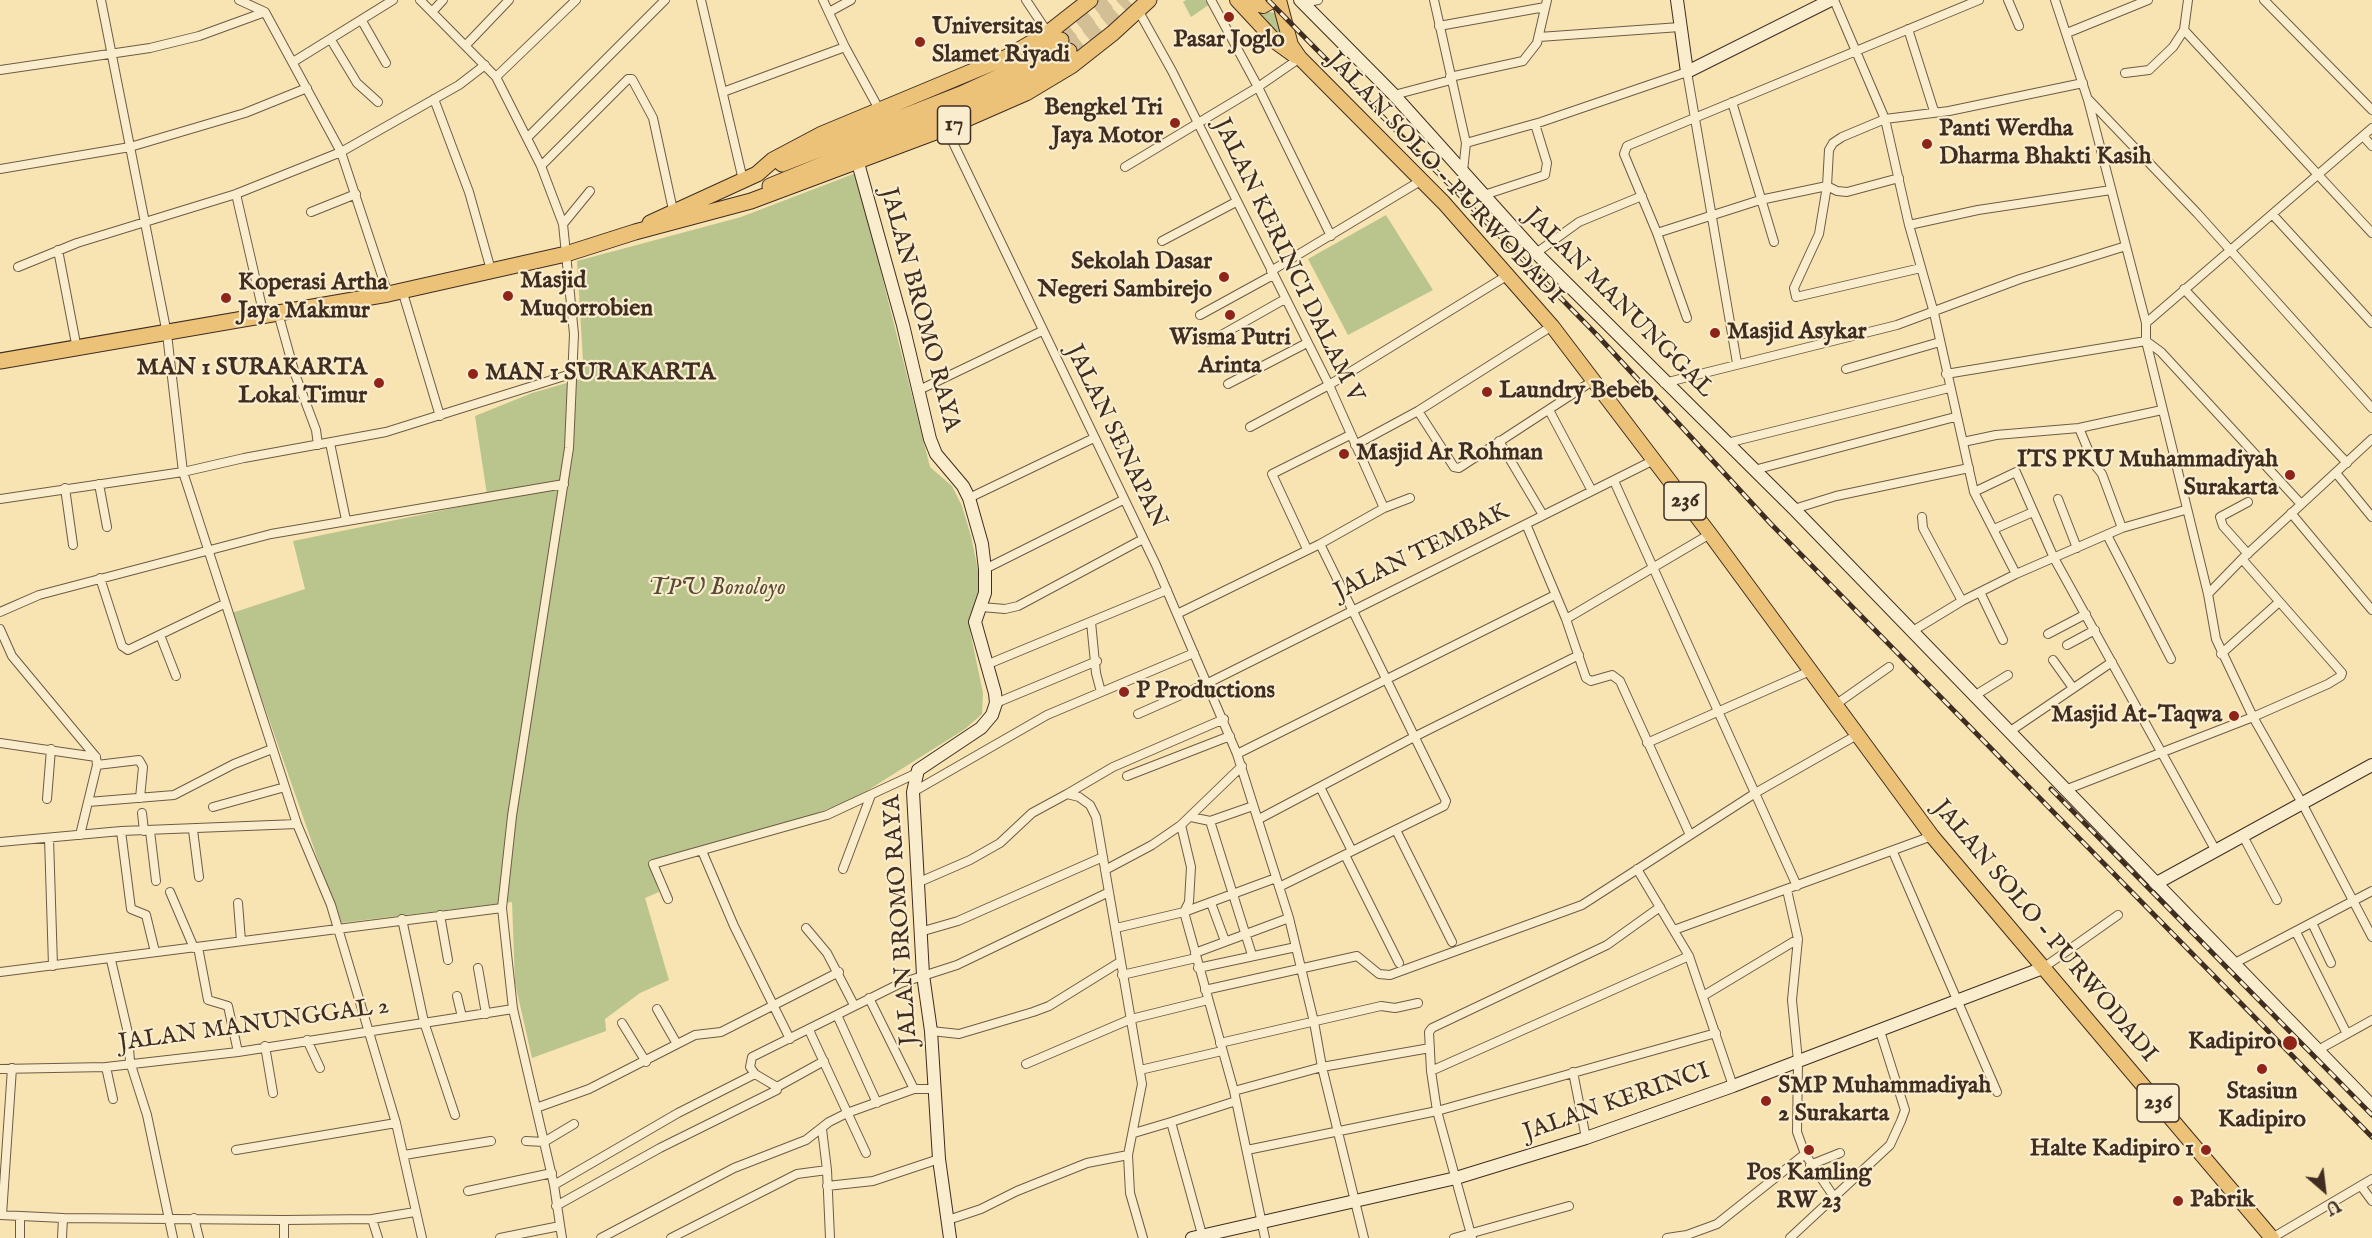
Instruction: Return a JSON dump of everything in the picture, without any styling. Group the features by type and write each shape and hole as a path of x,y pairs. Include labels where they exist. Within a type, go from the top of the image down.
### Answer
{"highway":[{"name":"17","path":"635,232 673,210 750,177 789,151 1007,57 1059,41 1090,0"},
{"name":"17","path":"0,361 167,334 395,292 566,254 735,203 752,201 858,163 1026,93 1071,66 1143,5"},
{"path":"750,177 961,94 1020,67 1059,41"},
{"path":"735,203 799,173 1014,84 1059,41"}],"main road":[{"name":"JALAN SOLO - PURWODADI","path":"1238,0 1263,6 1274,0"},
{"name":"JALAN SOLO - PURWODADI","path":"1238,0 1276,43 1300,58"},
{"name":"JALAN SOLO - PURWODADI","path":"1279,0 1291,45 1300,58 1422,180 1552,326 1710,534 1932,836 2272,1238"}],"street":[{"path":"101,0 167,334 183,472 206,549 297,824 318,868 338,928 396,1123 422,1238"},
{"path":"239,0 265,12 341,152 440,416"},
{"path":"293,62 393,0"},
{"path":"420,0 496,77 541,166 563,224 574,334 574,373 564,484 512,816 502,908 513,1009 552,1173 562,1238"},
{"path":"432,12 444,0"},
{"path":"466,45 509,0"},
{"path":"496,77 576,0"},
{"path":"527,138 665,0"},
{"path":"701,0 723,92 750,177"},
{"path":"823,0 845,47 880,111"},
{"path":"829,12 851,0"},
{"path":"1026,0 1059,41"},
{"path":"1211,0 1258,87 1331,236"},
{"path":"1302,2 1318,0"},
{"path":"1434,0 1466,143 1463,171"},
{"path":"1677,0 1694,117 1737,363"},
{"path":"1466,143 1535,124 1687,72 1832,0 1857,51 1885,119 1909,225 1934,313 1955,417 1974,492 2016,574"},
{"path":"1687,318 1624,149 1694,117 1908,30 1960,4 1979,0"},
{"path":"2008,0 2019,26"},
{"path":"2055,0 2088,100 2146,323 2146,341 2185,510 2208,594 2210,617 2221,654 2372,937"},
{"path":"2067,33 2148,0"},
{"path":"2264,0 2372,110"},
{"path":"2125,73 2149,70 2174,47 2184,30 2190,1"},
{"name":"JALAN MANUNGGAL","path":"1302,2 1394,95 1536,254 1794,509 2372,1106"},
{"path":"1394,95 1450,79 1518,64 1530,54 1539,37 1546,3 1439,26"},
{"name":"JALAN KERINCI DALAM V","path":"1143,5 1198,125 1329,386 1383,508"},
{"path":"0,70 150,48 199,36 265,12"},
{"path":"362,21 386,63"},
{"path":"1539,37 1680,27"},
{"path":"1908,30 1934,111"},
{"path":"2184,30 2319,173 2372,233"},
{"path":"331,40 357,83 378,102"},
{"path":"723,92 845,47"},
{"path":"1125,167 1198,125 1300,58"},
{"path":"18,267 58,250 236,194 341,152 434,99 485,65"},
{"path":"541,166 628,79 632,79 653,118 673,210"},
{"path":"1921,268 1796,297 1794,288 1819,234 1827,186 1827,160 1833,143 1885,119 1934,111 1949,111 2083,83"},
{"path":"0,170 130,147 245,113 307,88"},
{"path":"434,99 469,192 491,270"},
{"path":"2088,100 2197,213 2372,408"},
{"path":"1732,102 1774,242"},
{"path":"1484,195 1545,176 1547,163 1535,124"},
{"name":"JALAN SENAPAN","path":"946,128 1167,590 1224,719 1242,766 1289,918 1314,1022 1322,1067 1364,1238"},
{"path":"2146,323 2372,128"},
{"path":"2363,136 2372,146"},
{"name":"JALAN BROMO RAYA","path":"858,163 903,325 917,391 936,454 963,486 969,498 986,569 976,629 996,703 992,714 981,728 923,765 915,774 913,792 923,975 931,1031 939,1160 950,1238"},
{"path":"1657,234 1760,200 1827,186 1837,191 1847,192 1899,178"},
{"path":"1200,315 1422,180"},
{"path":"1909,225 1978,210 2111,190"},
{"path":"563,224 590,191"},
{"path":"236,194 271,314 316,430 318,445"},
{"path":"311,212 356,194"},
{"path":"1536,254 1579,222 1642,196"},
{"path":"1162,241 1236,202"},
{"path":"2273,215 2372,323"},
{"path":"1664,383 1897,325 2020,279 2126,246"},
{"path":"58,250 77,349"},
{"path":"1250,427 1329,386 1508,275"},
{"path":"2184,289 2347,463"},
{"path":"1209,342 1285,299"},
{"path":"1355,445 1418,411 1552,326"},
{"path":"917,391 1042,331"},
{"path":"1946,374 2146,341 2161,352 2301,504"},
{"path":"1846,369 1940,342"},
{"path":"1228,384 1307,343"},
{"path":"0,500 65,488 183,472 244,458 386,432 574,373"},
{"path":"1418,411 1454,467 1459,468 1594,380"},
{"path":"1727,443 1949,388"},
{"path":"1550,410 1592,491"},
{"path":"1963,442 1996,435 2079,428 2162,410"},
{"path":"1754,470 1955,417"},
{"path":"2079,428 2094,464 2102,474 2122,528"},
{"path":"1307,549 1272,474 1350,435"},
{"path":"969,498 1094,438"},
{"path":"2208,594 2291,513 2372,439"},
{"path":"1499,441 1544,515"},
{"path":"330,443 346,520"},
{"name":"JALAN TEMBAK","path":"1138,714 1208,683 1654,460"},
{"path":"1794,509 1836,496 1969,468"},
{"path":"1974,492 2016,472 2054,558 2216,850"},
{"path":"2336,473 2372,517"},
{"path":"1614,481 1656,568 1797,886"},
{"path":"99,484 107,527"},
{"path":"0,612 39,595 206,549 346,520 564,484"},
{"path":"65,488 73,545"},
{"path":"1177,614 1320,544 1383,508 1410,498"},
{"path":"2058,499 2077,548"},
{"path":"986,569 1123,500"},
{"path":"2065,790 2253,717 2341,676 2338,667 2278,603 2217,519 2248,502"},
{"path":"1911,632 1962,601 2016,574 2122,528 2185,510"},
{"path":"1994,529 2034,512"},
{"path":"2291,513 2372,610"},
{"path":"1922,517 1923,528 1962,601"},
{"path":"1526,524 1566,619 1588,680 1612,675 1617,677 1647,743 1662,769 1690,835"},
{"path":"1566,619 1656,568 1710,534"},
{"path":"2107,535 2171,659"},
{"path":"981,607 1005,609 1018,606 1077,577 1143,539"},
{"path":"1116,928 1184,912 1278,882 1348,853 1444,806 1446,801 1320,544"},
{"path":"100,578 124,649 128,650 224,604"},
{"path":"986,665 1167,590"},
{"path":"1980,592 2003,640"},
{"path":"1237,754 1555,595"},
{"path":"2221,654 2278,603"},
{"path":"2048,634 2086,614"},
{"path":"1091,622 1097,661 1096,673 1101,692"},
{"path":"0,629 12,656 97,761"},
{"path":"2067,645 2095,630"},
{"path":"160,635 176,676"},
{"path":"913,792 1047,715 1194,654"},
{"path":"1259,819 1414,737 1579,655"},
{"path":"2053,660 2073,688"},
{"path":"996,703 1097,661"},
{"path":"2009,732 2112,662"},
{"path":"1835,705 1889,667"},
{"path":"1647,743 1810,671"},
{"path":"1974,696 2008,675"},
{"path":"917,883 970,860 1000,843 1032,813 1113,767 1224,719"},
{"path":"1204,990 1357,956 1378,974 1390,975 1582,905 1756,792 1857,735"},
{"path":"1127,776 1230,736"},
{"path":"0,743 51,749 97,761 139,760 143,766 140,798"},
{"path":"47,799 51,749"},
{"path":"88,802 166,796 183,790 240,761 272,749"},
{"path":"80,835 97,761"},
{"path":"1105,870 1152,845 1181,825 1242,766"},
{"path":"2155,884 2302,802 2371,767"},
{"path":"668,899 653,864 828,815 915,774"},
{"path":"213,807 285,787"},
{"path":"1320,788 1399,963"},
{"path":"1067,794 1079,796 1094,811 1107,893 1116,928 1122,975 1142,1084 1128,1155 1130,1193 1143,1238"},
{"path":"843,869 871,795"},
{"path":"1191,817 1210,821 1253,807"},
{"path":"142,813 156,881"},
{"path":"1210,821 1252,955"},
{"path":"0,842 121,831 193,830 297,824"},
{"path":"1181,825 1191,867 1189,902 1184,912 1234,1091 1265,1238"},
{"path":"193,830 200,877"},
{"path":"1396,830 1452,942"},
{"path":"121,831 131,909 146,915 155,952"},
{"path":"1674,930 1932,836"},
{"path":"2243,836 2277,900"},
{"path":"49,838 53,966"},
{"path":"702,850 734,927 790,1039"},
{"path":"1893,852 1997,1092"},
{"path":"920,932 964,918 1103,857"},
{"path":"1637,869 1689,956 1733,1086"},
{"path":"1787,890 1798,939 1792,1000 1798,1061 1797,1132 1810,1165 1834,1197"},
{"path":"2233,964 2372,891"},
{"path":"171,892 196,947 208,1000 228,1006 238,1052"},
{"path":"776,1086 755,1074 748,1063 752,1057 869,998 923,975 957,965 1107,893"},
{"path":"238,903 241,941"},
{"path":"1211,903 1225,941"},
{"path":"1471,1236 1437,1111 1431,1071 1429,1032 1437,1025 1607,945 1660,907"},
{"path":"0,972 111,960 402,919 502,908"},
{"path":"440,915 448,960"},
{"path":"2043,968 2118,915"},
{"path":"1122,975 1195,955 1225,941 1289,918"},
{"path":"402,919 424,1022 455,1115"},
{"path":"2312,923 2331,963"},
{"path":"806,928 827,953 839,972 854,1005"},
{"path":"2296,932 2347,1034"},
{"path":"1703,996 1798,939"},
{"path":"1198,968 1296,947"},
{"path":"1431,1071 1689,956"},
{"path":"111,960 128,1033 130,1062 147,1115 173,1238"},
{"path":"931,1031 959,1035 1041,1009 1120,962"},
{"path":"478,968 486,1014"},
{"name":"JALAN KERINCI","path":"1199,1237 1356,1199 1456,1178 1586,1138 1733,1086 2043,968"},
{"path":"536,1108 589,1089 646,1062 695,1035 721,1032 771,1004 839,972"},
{"path":"457,996 462,1017"},
{"path":"869,998 914,1089"},
{"path":"1026,1064 1131,1019 1208,1000"},
{"path":"1140,1071 1314,1022 1381,1006 1395,1008 1418,1003"},
{"name":"JALAN MANUNGGAL 2","path":"0,1070 106,1067 130,1062 238,1052 367,1030 513,1009"},
{"path":"657,1009 677,1044"},
{"path":"837,1015 877,1102"},
{"path":"2318,1050 2372,1020"},
{"path":"622,1023 646,1062"},
{"path":"809,1030 866,1152"},
{"path":"1790,1238 1890,1145 1905,1110 1880,1031"},
{"path":"1247,1150 1437,1111 1716,1033"},
{"path":"307,1040 320,1068"},
{"path":"265,1046 273,1093"},
{"path":"1234,1091 1322,1067 1430,1048"},
{"path":"556,1206 660,1148 773,1092 776,1086 824,1062"},
{"path":"106,1067 113,1099"},
{"path":"12,1068 1,1215 63,1218 285,1220 372,1219 415,1212"},
{"path":"1573,1072 1586,1138"},
{"path":"554,1185 678,1113 755,1074"},
{"path":"601,1238 724,1173 786,1149 847,1113 914,1089 935,1089"},
{"path":"1134,1132 1236,1101"},
{"path":"1171,1122 1199,1237"},
{"path":"236,1150 396,1123"},
{"path":"526,1141 544,1142 574,1124"},
{"path":"822,1129 827,1170 830,1238"},
{"path":"404,1155 491,1140"},
{"path":"1670,1238 1687,1235 1717,1224 1805,1154"},
{"path":"1810,1165 1840,1154"},
{"path":"948,1220 981,1209 1017,1191 1087,1163 1128,1155"},
{"path":"827,1186 873,1181 939,1160"},
{"path":"671,1238 797,1174 827,1170"},
{"path":"468,1191 552,1173"},
{"path":"2272,1238 2372,1179"},
{"path":"2361,1186 2372,1201"},
{"path":"1454,1238 1471,1236 1569,1206"},
{"path":"20,1238 21,1216"},
{"path":"62,1238 63,1218"},
{"path":"194,1218 198,1238"},
{"path":"372,1219 378,1238"},
{"path":"284,1238 285,1220"},
{"path":"500,1238 560,1226"}],"green space":[{"path":"1186,0 1216,0 1191,17 1183,2"},
{"path":"1261,11 1276,13 1282,39 1256,16"},
{"name":"TPU Bonoloyo","path":"856,173 930,467 952,486 962,506 971,536 981,585 980,602 970,622 970,631 983,693 982,714 965,729 854,799 756,836 649,860 659,892 645,898 669,980 640,993 605,1019 606,1031 532,1058 515,983 512,902 340,923 232,613 305,589 293,541 488,501 475,416 532,393 584,378 577,261 741,217"},
{"path":"1386,215 1433,290 1348,335 1308,259"}],"tunnel":[{"path":"1061,40 1110,0"},
{"path":"1069,51 1128,0"}],"railway":[{"path":"1268,0 1597,335 1771,524 2372,1137"},
{"path":"2051,789 2372,1115"}],"place":[{"name":"Pasar Joglo","path":"1229,17"},
{"name":"Universitas Slamet Riyadi","path":"920,42"},
{"name":"Bengkel Tri Jaya Motor","path":"1175,123"},
{"name":"Panti Werdha Dharma Bhakti Kasih","path":"1927,144"},
{"name":"Sekolah Dasar Negeri Sambirejo","path":"1224,277"},
{"name":"Masjid Muqorrobien","path":"508,296"},
{"name":"Koperasi Artha Jaya Makmur","path":"226,298"},
{"name":"Wisma Putri Arinta","path":"1230,315"},
{"name":"Masjid Asykar","path":"1715,333"},
{"name":"MAN 1 SURAKARTA","path":"473,374"},
{"name":"MAN 1 SURAKARTA Lokal Timur","path":"379,383"},
{"name":"Laundry Bebeb","path":"1487,392"},
{"name":"Masjid Ar Rohman","path":"1344,454"},
{"name":"ITS PKU Muhammadiyah Surakarta","path":"2290,475"},
{"name":"P Productions","path":"1124,692"},
{"name":"Masjid At-Taqwa","path":"2234,716"},
{"name":"Kadipiro","path":"2290,1043"},
{"name":"Stasiun Kadipiro","path":"2262,1069"},
{"name":"SMP Muhammadiyah 2 Surakarta","path":"1766,1101"},
{"name":"Pos Kamling RW 23","path":"1809,1150"},
{"name":"Halte Kadipiro 1","path":"2206,1150"},
{"name":"Pabrik","path":"2178,1201"}]}
